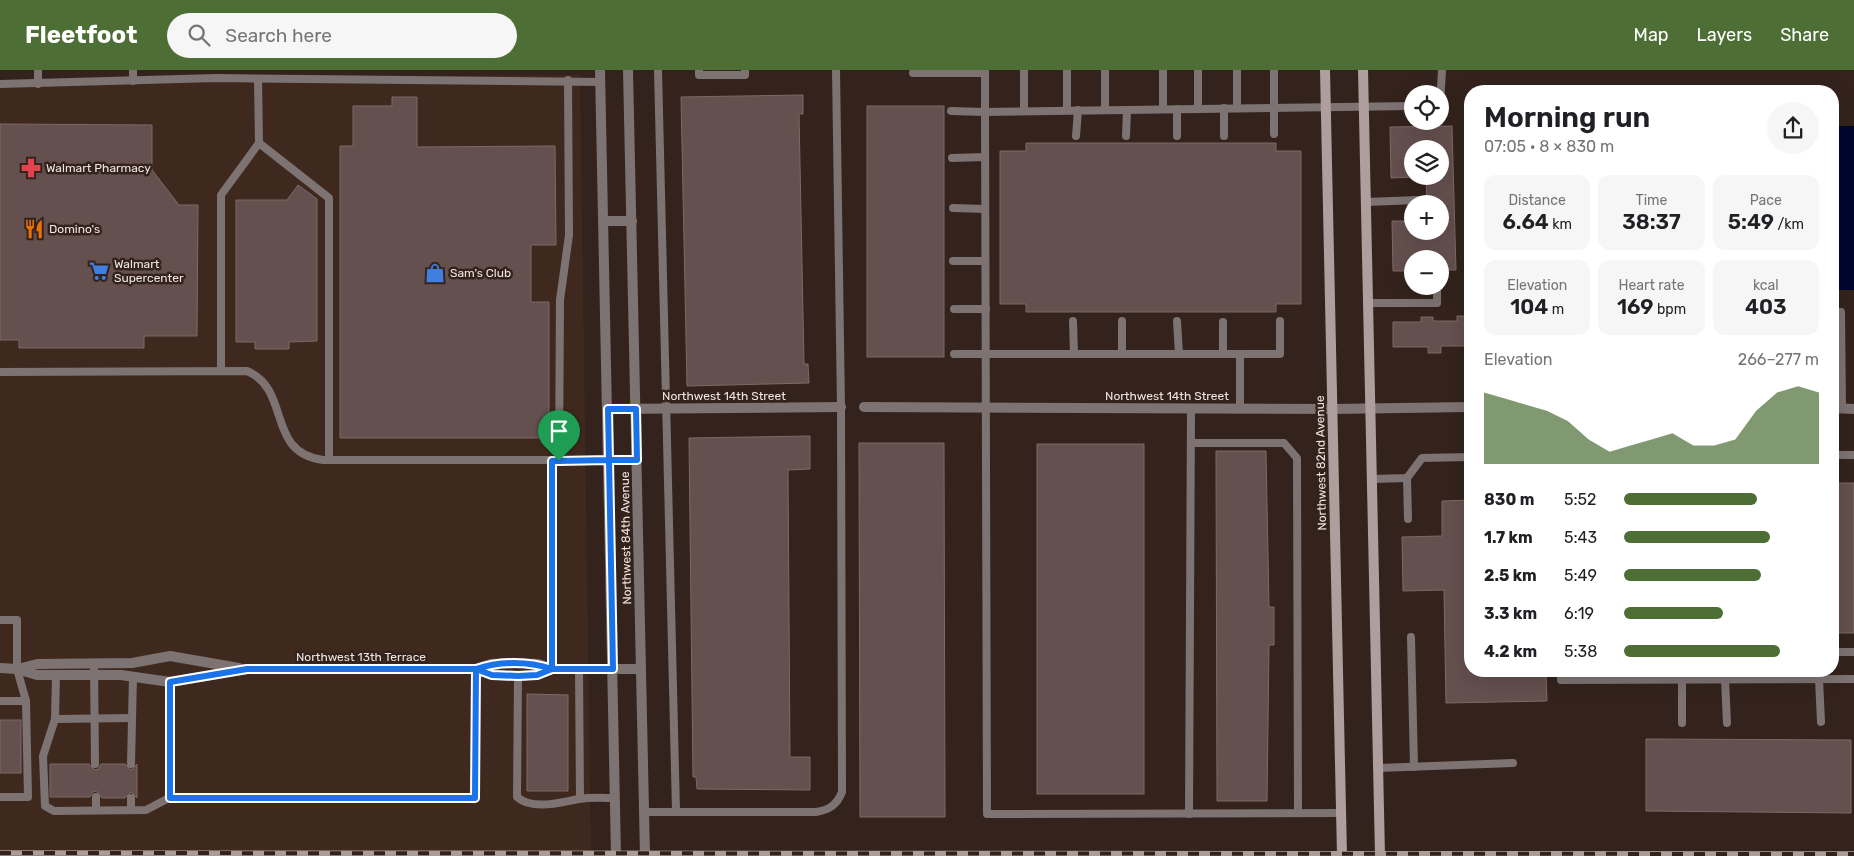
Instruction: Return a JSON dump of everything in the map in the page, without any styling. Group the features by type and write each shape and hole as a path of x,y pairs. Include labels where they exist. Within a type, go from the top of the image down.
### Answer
{"street":[{"name":"Northwest 84th Avenue","path":"600,70 616,856"},
{"name":"Northwest 84th Avenue","path":"628,70 645,856"},
{"name":"Northwest 82nd Avenue","path":"1325,70 1342,856"},
{"path":"1363,70 1380,856"},
{"path":"604,221 632,221"},
{"name":"Northwest 14th Street","path":"608,409 841,407"},
{"name":"Northwest 14th Street","path":"864,407 1332,409 1464,407"},
{"path":"1839,408 1854,408"},
{"name":"Northwest 13th Terrace","path":"17,669 37,664 132,663 170,656 247,669 476,669 491,664 514,663 538,664 552,669 641,669"},
{"name":"Northwest 13th Terrace","path":"0,668 17,669 37,675 133,676 170,682 247,669"},
{"name":"Northwest 13th Terrace","path":"476,669 492,675 518,676 537,675 552,669"}],"lane":[{"path":"38,70 38,84"},
{"path":"133,70 133,81"},
{"path":"658,70 676,811"},
{"path":"699,70 699,75 744,75 744,70"},
{"path":"644,812 816,812 830,808 840,797 843,786 841,407 836,70"},
{"path":"1024,70 1024,111"},
{"path":"1068,70 1068,110"},
{"path":"1104,70 1104,110"},
{"path":"1163,70 1163,109"},
{"path":"1198,70 1198,109"},
{"path":"1237,70 1237,108"},
{"path":"1274,70 1274,134"},
{"path":"1441,85 1442,70"},
{"path":"913,73 985,72 987,814 1341,813"},
{"path":"0,84 133,81 176,74 216,74 258,79 568,80 600,82"},
{"path":"221,371 221,195 259,142 258,79"},
{"path":"552,669 560,300 569,235 568,80"},
{"path":"951,111 1404,106"},
{"path":"1224,108 1224,136"},
{"path":"1177,109 1177,136"},
{"path":"1076,136 1078,110"},
{"path":"1126,136 1127,110"},
{"path":"259,142 329,198 329,460"},
{"path":"952,158 985,157"},
{"path":"1366,202 1404,201"},
{"path":"953,208 985,209"},
{"path":"953,261 985,261"},
{"path":"1368,304 1437,304 1437,295"},
{"path":"954,309 986,309"},
{"path":"1839,360 1841,312"},
{"path":"1177,320 1178,354"},
{"path":"954,354 1280,354 1280,320"},
{"path":"1073,321 1074,354"},
{"path":"1122,321 1122,354"},
{"path":"1223,322 1224,354"},
{"path":"1240,354 1240,408"},
{"path":"0,372 247,371 258,376 269,388 284,432 292,446 305,456 329,460 637,460"},
{"path":"1189,814 1191,408"},
{"path":"1191,443 1284,443 1297,458 1298,813"},
{"path":"1839,455 1854,455"},
{"path":"1408,519 1407,478 1422,458 1464,457"},
{"path":"1372,479 1407,478"},
{"path":"0,620 17,620 17,669 26,701 28,797 0,797"},
{"path":"1411,637 1414,767"},
{"path":"1839,652 1854,652"},
{"path":"94,663 95,764"},
{"path":"56,675 55,719 44,751 45,806 54,811 146,810 170,798 475,798 476,669"},
{"path":"579,669 580,798"},
{"path":"131,764 133,676"},
{"path":"518,676 517,796 523,801 535,803 563,803 580,798 615,798"},
{"path":"1561,677 1561,680 1634,677"},
{"path":"1682,677 1682,723"},
{"path":"1704,677 1725,679 1730,677"},
{"path":"1776,677 1854,679"},
{"path":"1725,679 1727,723"},
{"path":"1819,679 1821,722"},
{"path":"170,682 170,798"},
{"path":"0,701 26,701"},
{"path":"55,719 132,718"},
{"path":"1378,768 1513,763"},
{"path":"96,798 96,810"},
{"path":"131,798 131,810"}],"shaded area":[{"path":"580,75 591,856 0,856 0,80"}],"water":[{"path":"1839,126 1854,126 1854,290 1839,290"}],"building":[{"path":"803,95 803,114 799,114 804,364 808,364 809,383 687,386 681,97"},
{"name":"Sam's Club","path":"392,97 417,97 417,147 555,146 556,245 531,245 531,302 549,302 549,438 340,438 340,146 353,146 353,106 392,106"},
{"path":"867,106 944,106 944,357 867,357"},
{"name":"Walmart Supercenter","path":"0,124 152,125 152,170 179,205 198,205 197,336 144,336 144,348 19,348 19,340 0,340"},
{"path":"1449,126 1452,126 1456,270 1449,270 1449,250 1404,250 1404,271 1393,271 1392,221 1404,221 1404,240 1449,240 1449,195 1427,195 1426,185 1449,185 1449,140 1404,140 1404,177 1391,178 1390,127 1404,127 1404,130 1449,130"},
{"path":"1026,143 1276,143 1276,151 1301,151 1301,304 1276,304 1276,312 1026,312 1026,304 1000,304 1000,151 1026,151"},
{"path":"298,185 317,199 317,341 289,342 289,349 255,349 255,342 236,342 236,200 287,200"},
{"path":"1457,316 1464,316 1464,346 1441,346 1441,353 1428,353 1428,347 1393,347 1393,322 1421,322 1421,317 1433,317 1433,321 1457,321"},
{"path":"810,436 810,469 788,470 790,757 810,757 810,790 697,789 696,777 693,777 689,438"},
{"path":"859,443 944,443 945,817 860,817"},
{"path":"1037,444 1144,444 1144,794 1037,794"},
{"path":"1216,451 1266,451 1269,607 1274,607 1274,645 1269,645 1267,801 1217,801"},
{"path":"1839,483 1854,483 1854,633 1839,633"},
{"path":"1464,500 1464,677 1546,677 1547,701 1446,703 1444,590 1403,591 1402,537 1442,536 1442,501"},
{"path":"527,694 568,695 568,791 527,791"},
{"path":"0,720 21,720 21,773 0,773"},
{"path":"1646,739 1851,740 1851,813 1646,811"},
{"path":"50,764 89,764 95,770 101,764 125,764 131,770 137,764 137,798 131,792 125,798 102,798 96,791 90,797 50,797"}],"railway":[{"path":"0,853 1854,854"}],"place":[{"name":"Walmart Pharmacy","path":"31,168"},
{"name":"Domino's","path":"34,229"},
{"name":"Walmart Supercenter","path":"99,271"},
{"name":"Sam's Club","path":"435,273"}],"route":[{"path":"559,461 552,461 552,669 538,664 514,663 491,664 476,669 247,669 170,682 170,798 475,798 476,669 492,675 518,676 537,675 552,669 613,669 609,460 637,460 636,409 608,409 609,460 559,461"}]}
